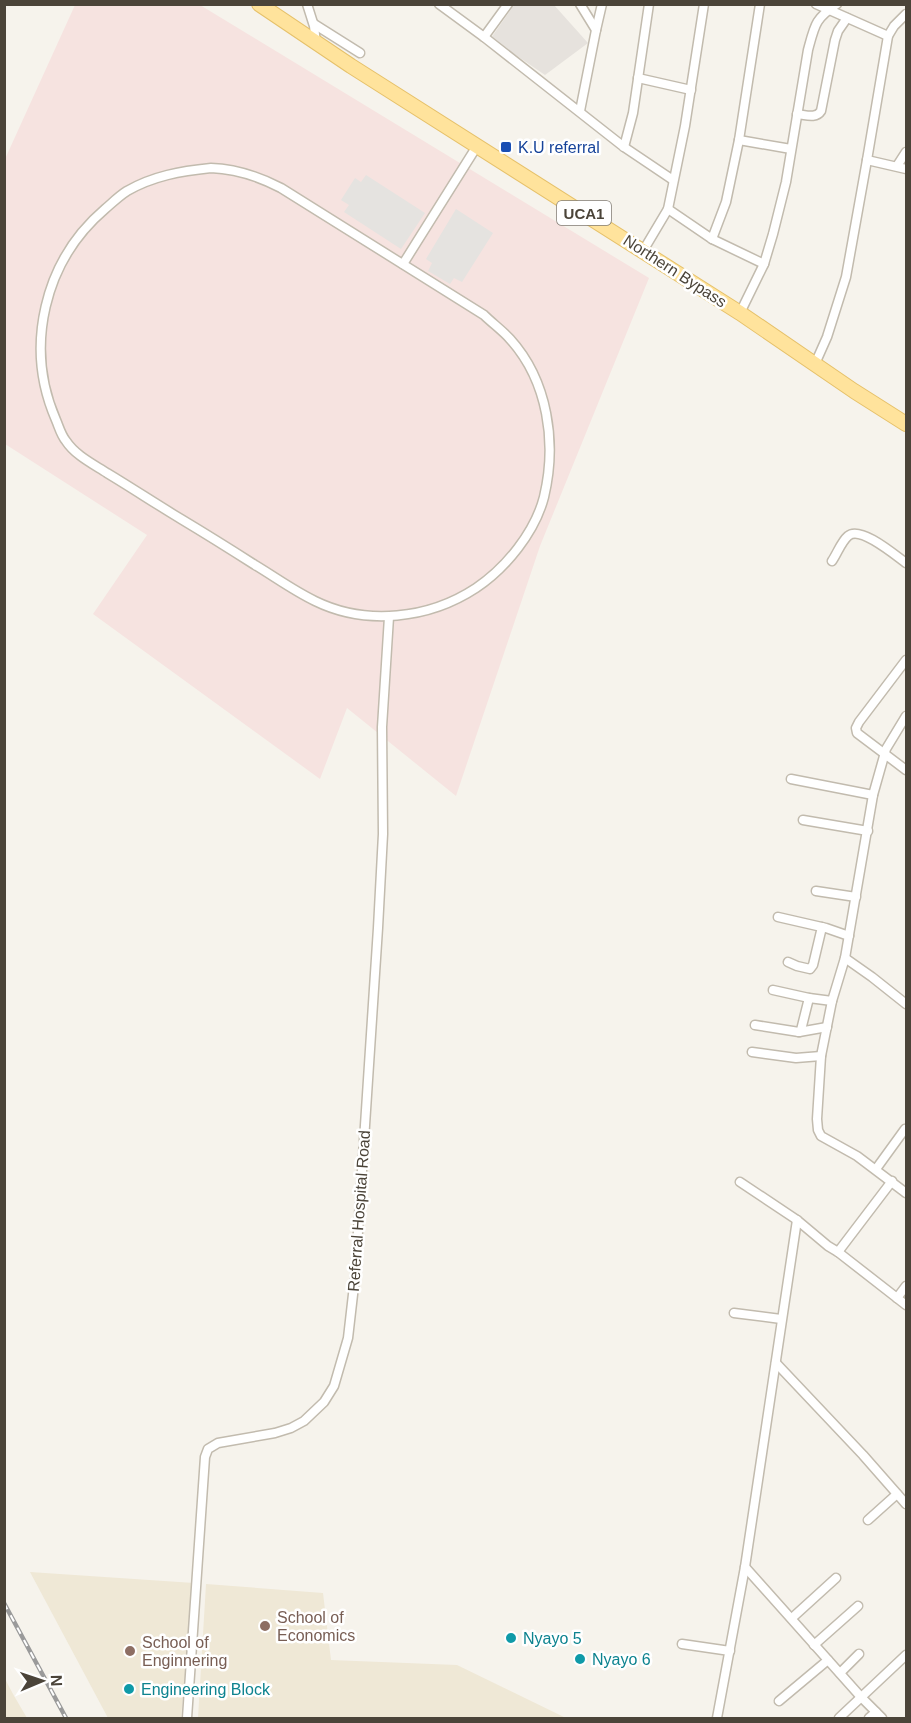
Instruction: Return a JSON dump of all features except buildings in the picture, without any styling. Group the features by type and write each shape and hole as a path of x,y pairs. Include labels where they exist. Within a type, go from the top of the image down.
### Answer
{"main road":[{"name":"Northern Bypass","path":"259,4 316,43 740,313 906,424"}],"street":[{"path":"307,4 314,24 316,43"},
{"path":"439,4 624,147 673,180"},
{"path":"484,37 508,4"},
{"path":"580,4 596,30"},
{"path":"580,111 585,76 602,4"},
{"path":"624,147 633,113 649,4"},
{"path":"643,251 668,209 691,90 704,4"},
{"path":"712,240 726,202 739,140 760,4"},
{"path":"816,4 833,7 847,18 888,36"},
{"path":"740,313 764,264 781,204 813,29 821,16 833,7"},
{"path":"815,364 827,337 846,277 888,36 906,14"},
{"path":"797,114 815,116 820,111 835,40 847,18"},
{"path":"314,24 360,53"},
{"path":"638,78 691,90"},
{"path":"739,140 791,149"},
{"path":"403,264 477,146"},
{"path":"897,166 906,152"},
{"path":"867,160 906,169"},
{"path":"204,169 226,169 263,178 484,315 519,350 536,378 548,421 549,454 540,510 514,552 483,584 457,599 417,612 389,617 354,613 316,602 82,457 65,441 50,406 42,379 41,327 51,287 66,254 88,224 125,193 167,174 204,169"},
{"path":"668,209 712,240 764,264"},
{"path":"832,561 847,537 853,533 859,533 906,563"},
{"name":"Referral Hospital Road","path":"187,1719 205,1457 208,1449 218,1443 275,1433 291,1428 304,1420 324,1402 334,1386 348,1338 355,1277 378,928 383,834 382,727 389,617"},
{"path":"906,660 856,728 857,732 906,770"},
{"path":"906,716 884,754 873,795 845,958 832,1001 821,1056 817,1119 821,1136 857,1156 906,1193"},
{"path":"791,779 873,795"},
{"path":"802,820 868,831"},
{"path":"816,891 856,897"},
{"path":"778,917 849,936"},
{"path":"788,962 810,969 822,927"},
{"path":"845,958 872,976 906,1004"},
{"path":"773,990 832,1001"},
{"path":"799,1032 808,998"},
{"path":"755,1025 796,1032 827,1027"},
{"path":"752,1052 796,1058 821,1056"},
{"path":"876,1169 904,1129"},
{"path":"838,1252 892,1181"},
{"path":"740,1182 797,1220 906,1305"},
{"path":"717,1719 745,1567 797,1220"},
{"path":"897,1298 906,1286"},
{"path":"734,1313 781,1319"},
{"path":"776,1363 903,1497 868,1520"},
{"path":"745,1567 876,1716"},
{"path":"792,1618 836,1578"},
{"path":"814,1645 858,1606"},
{"path":"682,1644 730,1651"},
{"path":"840,1673 860,1654"},
{"path":"839,1719 906,1655"},
{"path":"779,1701 828,1660"}],"shaded area":[{"path":"75,5 200,5 649,278 540,546 456,796 347,708 320,779 93,614 147,535 5,444 5,159"},
{"path":"514,5 554,5 588,43 545,75 491,38"},
{"path":"366,175 425,213 401,249 344,212 349,205 341,200 355,178 361,182"},
{"path":"456,209 493,233 462,282 454,278 450,284 428,271 432,263 426,259"},
{"name":"School of Enginnering","path":"30,1572 194,1583 181,1718 108,1718"},
{"path":"206,1584 323,1593 331,1660 457,1665 566,1718 198,1718"},
{"path":"4,1677 13,1694 27,1718 5,1718"}],"railway":[{"path":"4,1603 66,1718"}],"place":[{"name":"K.U referral","path":"506,147"},
{"name":"School of Economics","path":"265,1626"},
{"name":"Nyayo 5","path":"511,1638"},
{"name":"School of Enginnering","path":"130,1651"},
{"name":"Nyayo 6","path":"580,1659"},
{"name":"Engineering Block","path":"129,1689"}]}
